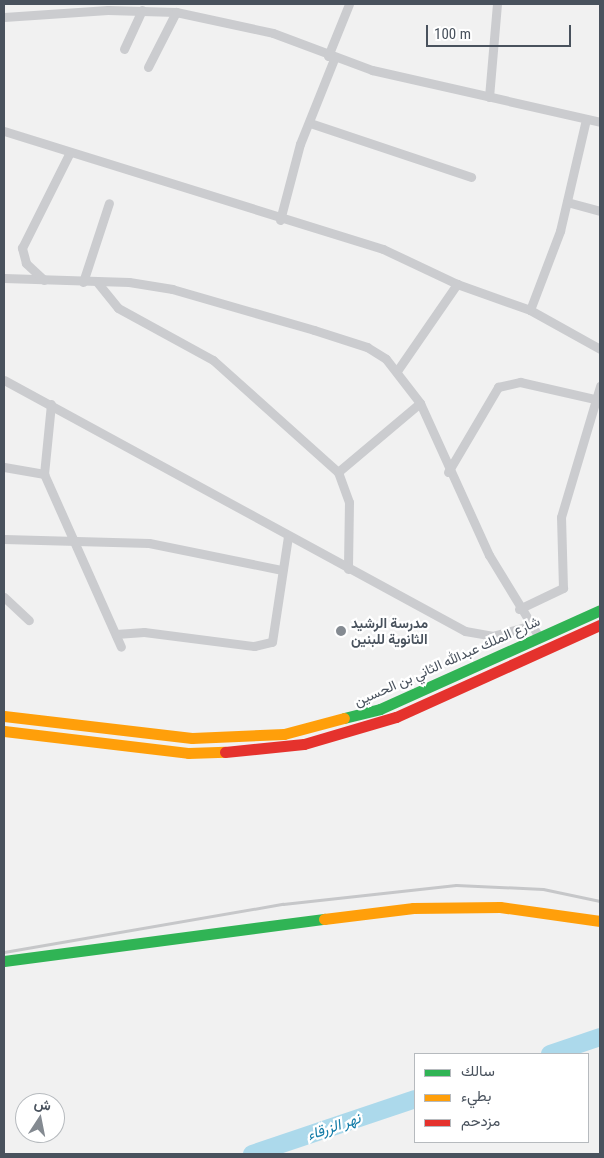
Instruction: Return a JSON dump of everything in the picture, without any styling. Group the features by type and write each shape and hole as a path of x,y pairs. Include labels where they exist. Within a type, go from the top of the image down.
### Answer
{"main road":[{"name":"شارع الملك عبدالله الثاني بن الحسين","path":"4,716 99,729 222,738 314,728 380,709 600,610"},
{"name":"شارع الملك عبدالله الثاني بن الحسين","path":"4,731 98,743 225,753 323,739 396,716 600,625"},
{"path":"98,743 99,729"},
{"path":"4,961 421,907 500,907 600,921"}],"street":[{"path":"280,220 290,174 310,124 349,4"},
{"path":"489,97 498,4"},
{"path":"4,17 109,7 142,10 172,9 274,33 331,58 600,122"},
{"path":"148,67 172,9"},
{"path":"124,49 142,10"},
{"path":"530,310 567,202 586,119"},
{"path":"310,124 471,177"},
{"path":"4,131 280,220 383,249 457,284 530,310 600,349"},
{"path":"44,280 26,263 22,248 70,152"},
{"path":"567,202 600,211"},
{"path":"83,282 109,203"},
{"path":"4,278 97,282 172,289 314,330 367,348 397,371 420,403 448,472 520,610 529,626 539,637"},
{"path":"97,282 118,308 213,360 338,472 349,502 348,569"},
{"path":"397,371 457,284"},
{"path":"4,380 51,404 348,569 475,634 492,636 529,626"},
{"path":"448,472 498,387 520,382 595,399"},
{"path":"520,610 563,588 561,517 600,386"},
{"path":"338,472 420,403"},
{"path":"51,404 44,474 77,540 121,647"},
{"path":"4,467 44,474"},
{"path":"116,634 144,632 265,645 277,634 282,570 288,536"},
{"path":"4,540 77,540 149,543 282,570"},
{"path":"4,597 29,620"}],"waterway":[{"name":"نهر الزرقاء","path":"553,1053 600,1037"},
{"name":"نهر الزرقاء","path":"252,1154 414,1099"}],"railway":[{"path":"4,952 283,904 456,885 543,889 600,901"}],"traffic: fast":[{"path":"344,718 380,709 600,610"},
{"path":"4,961 324,919"}],"traffic: slow":[{"path":"4,716 192,738 284,734 344,718"},
{"path":"4,731 188,753 225,752"},
{"path":"324,919 413,908 500,907 600,921"}],"traffic: jam":[{"path":"225,752 304,744 396,717 600,625"}],"place":[{"name":"مدرسة الرشيد الثانوية للبنين","path":"341,631"}]}
